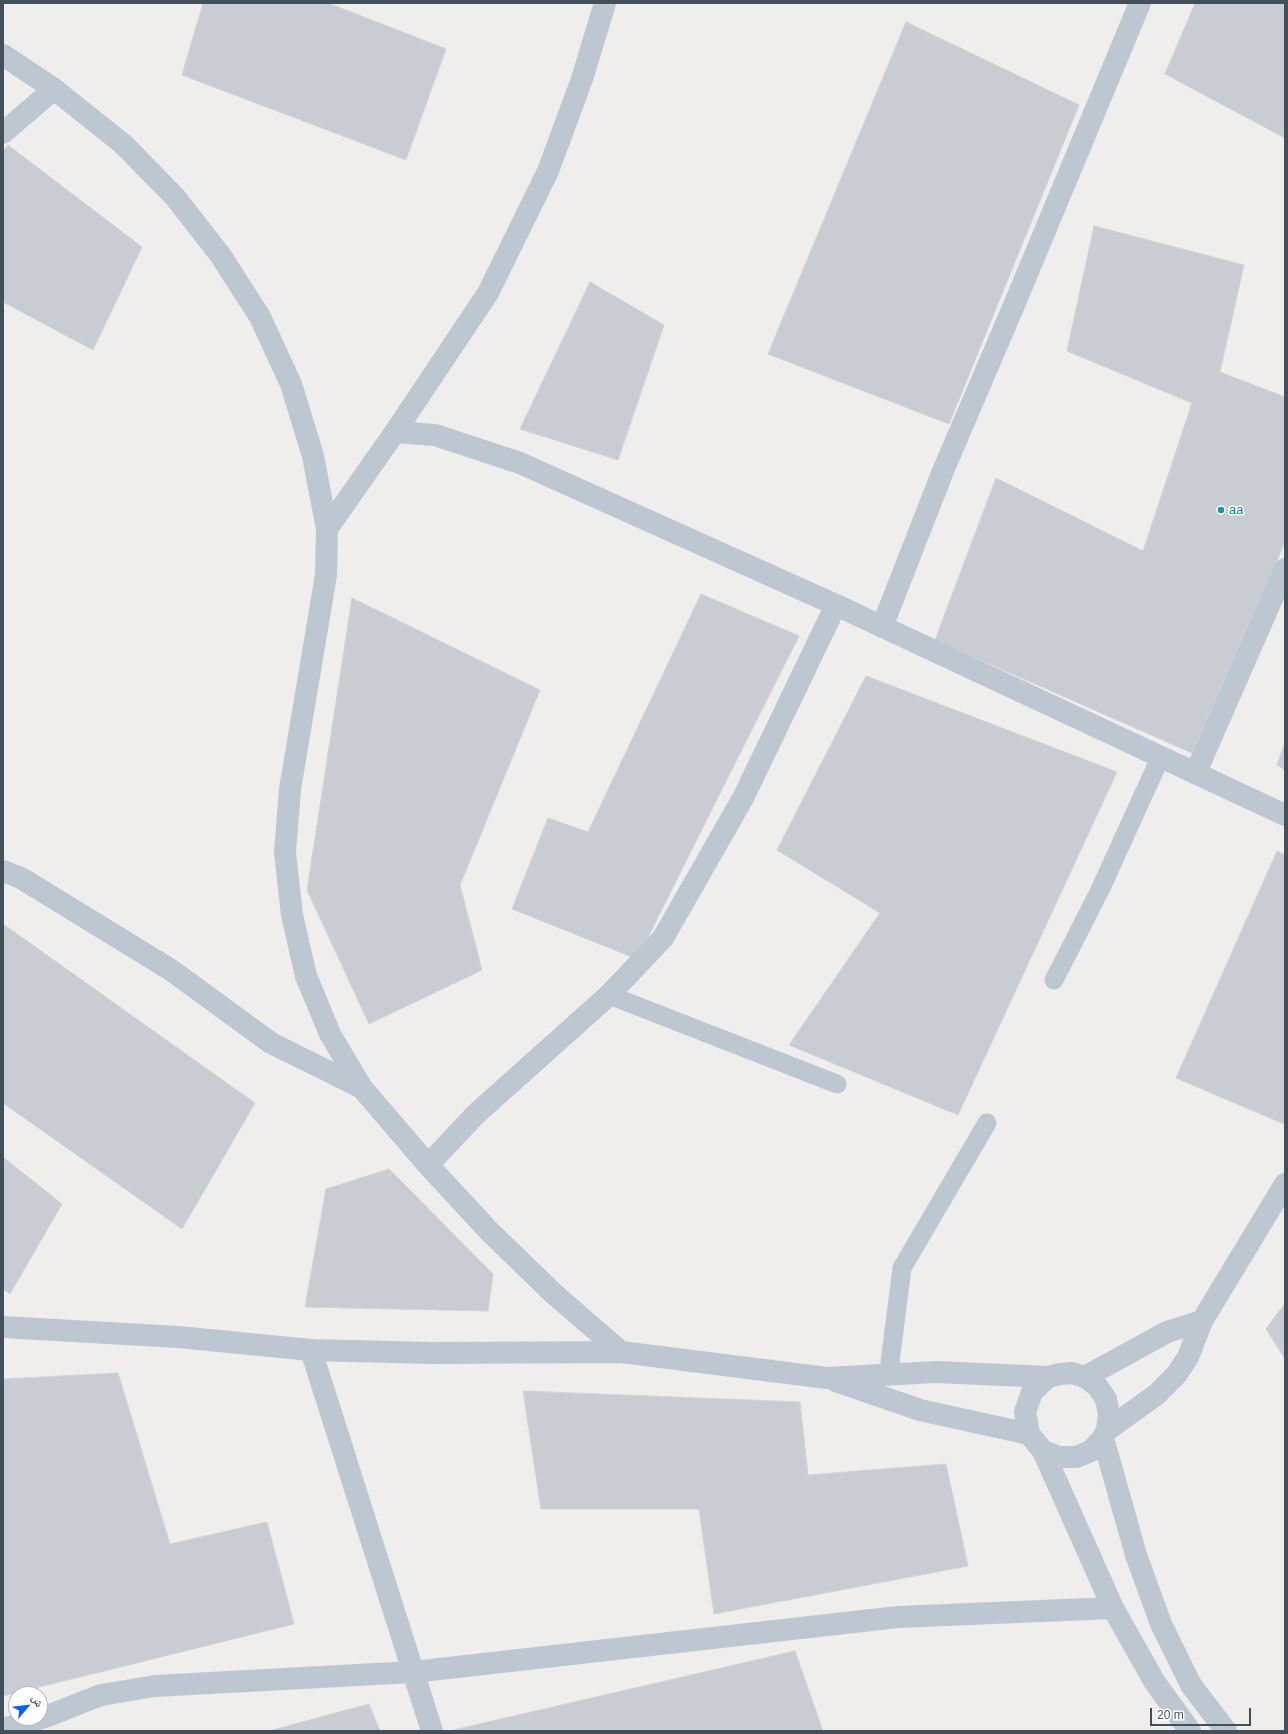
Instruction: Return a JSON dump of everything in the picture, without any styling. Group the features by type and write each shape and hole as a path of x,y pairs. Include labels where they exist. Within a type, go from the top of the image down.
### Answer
{"street":[{"path":"327,529 395,432 488,292 545,178 582,79 605,3"},
{"path":"882,627 946,465 1140,3"},
{"path":"3,55 54,89 123,144 175,197 221,256 260,317 291,384 313,456 327,529 326,575 290,789 286,852 292,915 306,976 330,1034 362,1088 428,1165 489,1230 537,1277 621,1352"},
{"path":"3,133 54,89"},
{"path":"395,432 435,435 520,463 836,605 1196,772 1285,815"},
{"path":"1196,772 1285,569"},
{"path":"428,1165 476,1114 609,995 663,938 744,798 836,605"},
{"path":"3,871 21,878 171,970 271,1043 362,1088"},
{"path":"1043,1450 1059,1457 1076,1457 1091,1451 1105,1434 1156,1395 1177,1374 1188,1357 1202,1321 1285,1184"},
{"path":"1085,1377 1167,1332 1202,1321"},
{"path":"3,1327 178,1337 312,1350 432,1354 621,1352 827,1378 936,1372 1048,1377 1060,1374 1072,1374 1085,1377 1097,1386 1106,1399 1109,1414 1105,1434 1136,1555 1161,1624 1191,1685 1226,1731"},
{"path":"312,1350 432,1731"},
{"path":"1028,1434 1025,1412 1032,1392 1048,1377"},
{"path":"827,1378 920,1410 1028,1434 1043,1450 1113,1608 1154,1681 1190,1731"},
{"path":"3,1729 45,1717 101,1696 155,1686 413,1672 898,1617 1113,1608"}],"lane":[{"path":"1054,980 1100,890 1161,756"},
{"path":"609,995 837,1084"},
{"path":"894,1374 890,1362 902,1268 987,1123"}],"building":[{"path":"203,3 328,3 446,49 406,160 182,75"},
{"path":"1195,3 1285,3 1285,138 1165,74"},
{"path":"906,22 1079,105 949,424 768,354"},
{"path":"8,145 142,247 93,350 3,302 3,151"},
{"name":"aa","path":"1094,226 1244,265 1220,372 1285,397 1285,542 1192,753 935,640 996,478 1143,551 1192,403 1067,351"},
{"path":"590,282 664,325 618,460 520,429"},
{"path":"701,594 799,636 637,959 512,909 548,818 588,832"},
{"path":"352,598 540,690 460,885 482,970 369,1024 307,890"},
{"path":"866,676 1117,772 958,1115 789,1045 880,913 777,850"},
{"path":"1285,742 1285,770 1277,765"},
{"path":"1277,851 1285,855 1284,1124 1176,1078"},
{"path":"3,924 255,1103 182,1229 3,1103"},
{"path":"3,1157 62,1204 10,1294 3,1289"},
{"path":"389,1169 493,1274 488,1311 305,1307 326,1189"},
{"path":"1285,1303 1285,1359 1266,1329"},
{"path":"118,1373 170,1544 267,1522 294,1624 43,1686 8,1686 8,1695 3,1696 3,1379"},
{"path":"523,1391 800,1402 808,1475 946,1464 968,1566 714,1614 699,1509 541,1509"},
{"path":"795,1651 823,1731 449,1731"},
{"path":"369,1704 380,1731 269,1731"}],"place":[{"name":"aa","path":"1221,510"}]}
